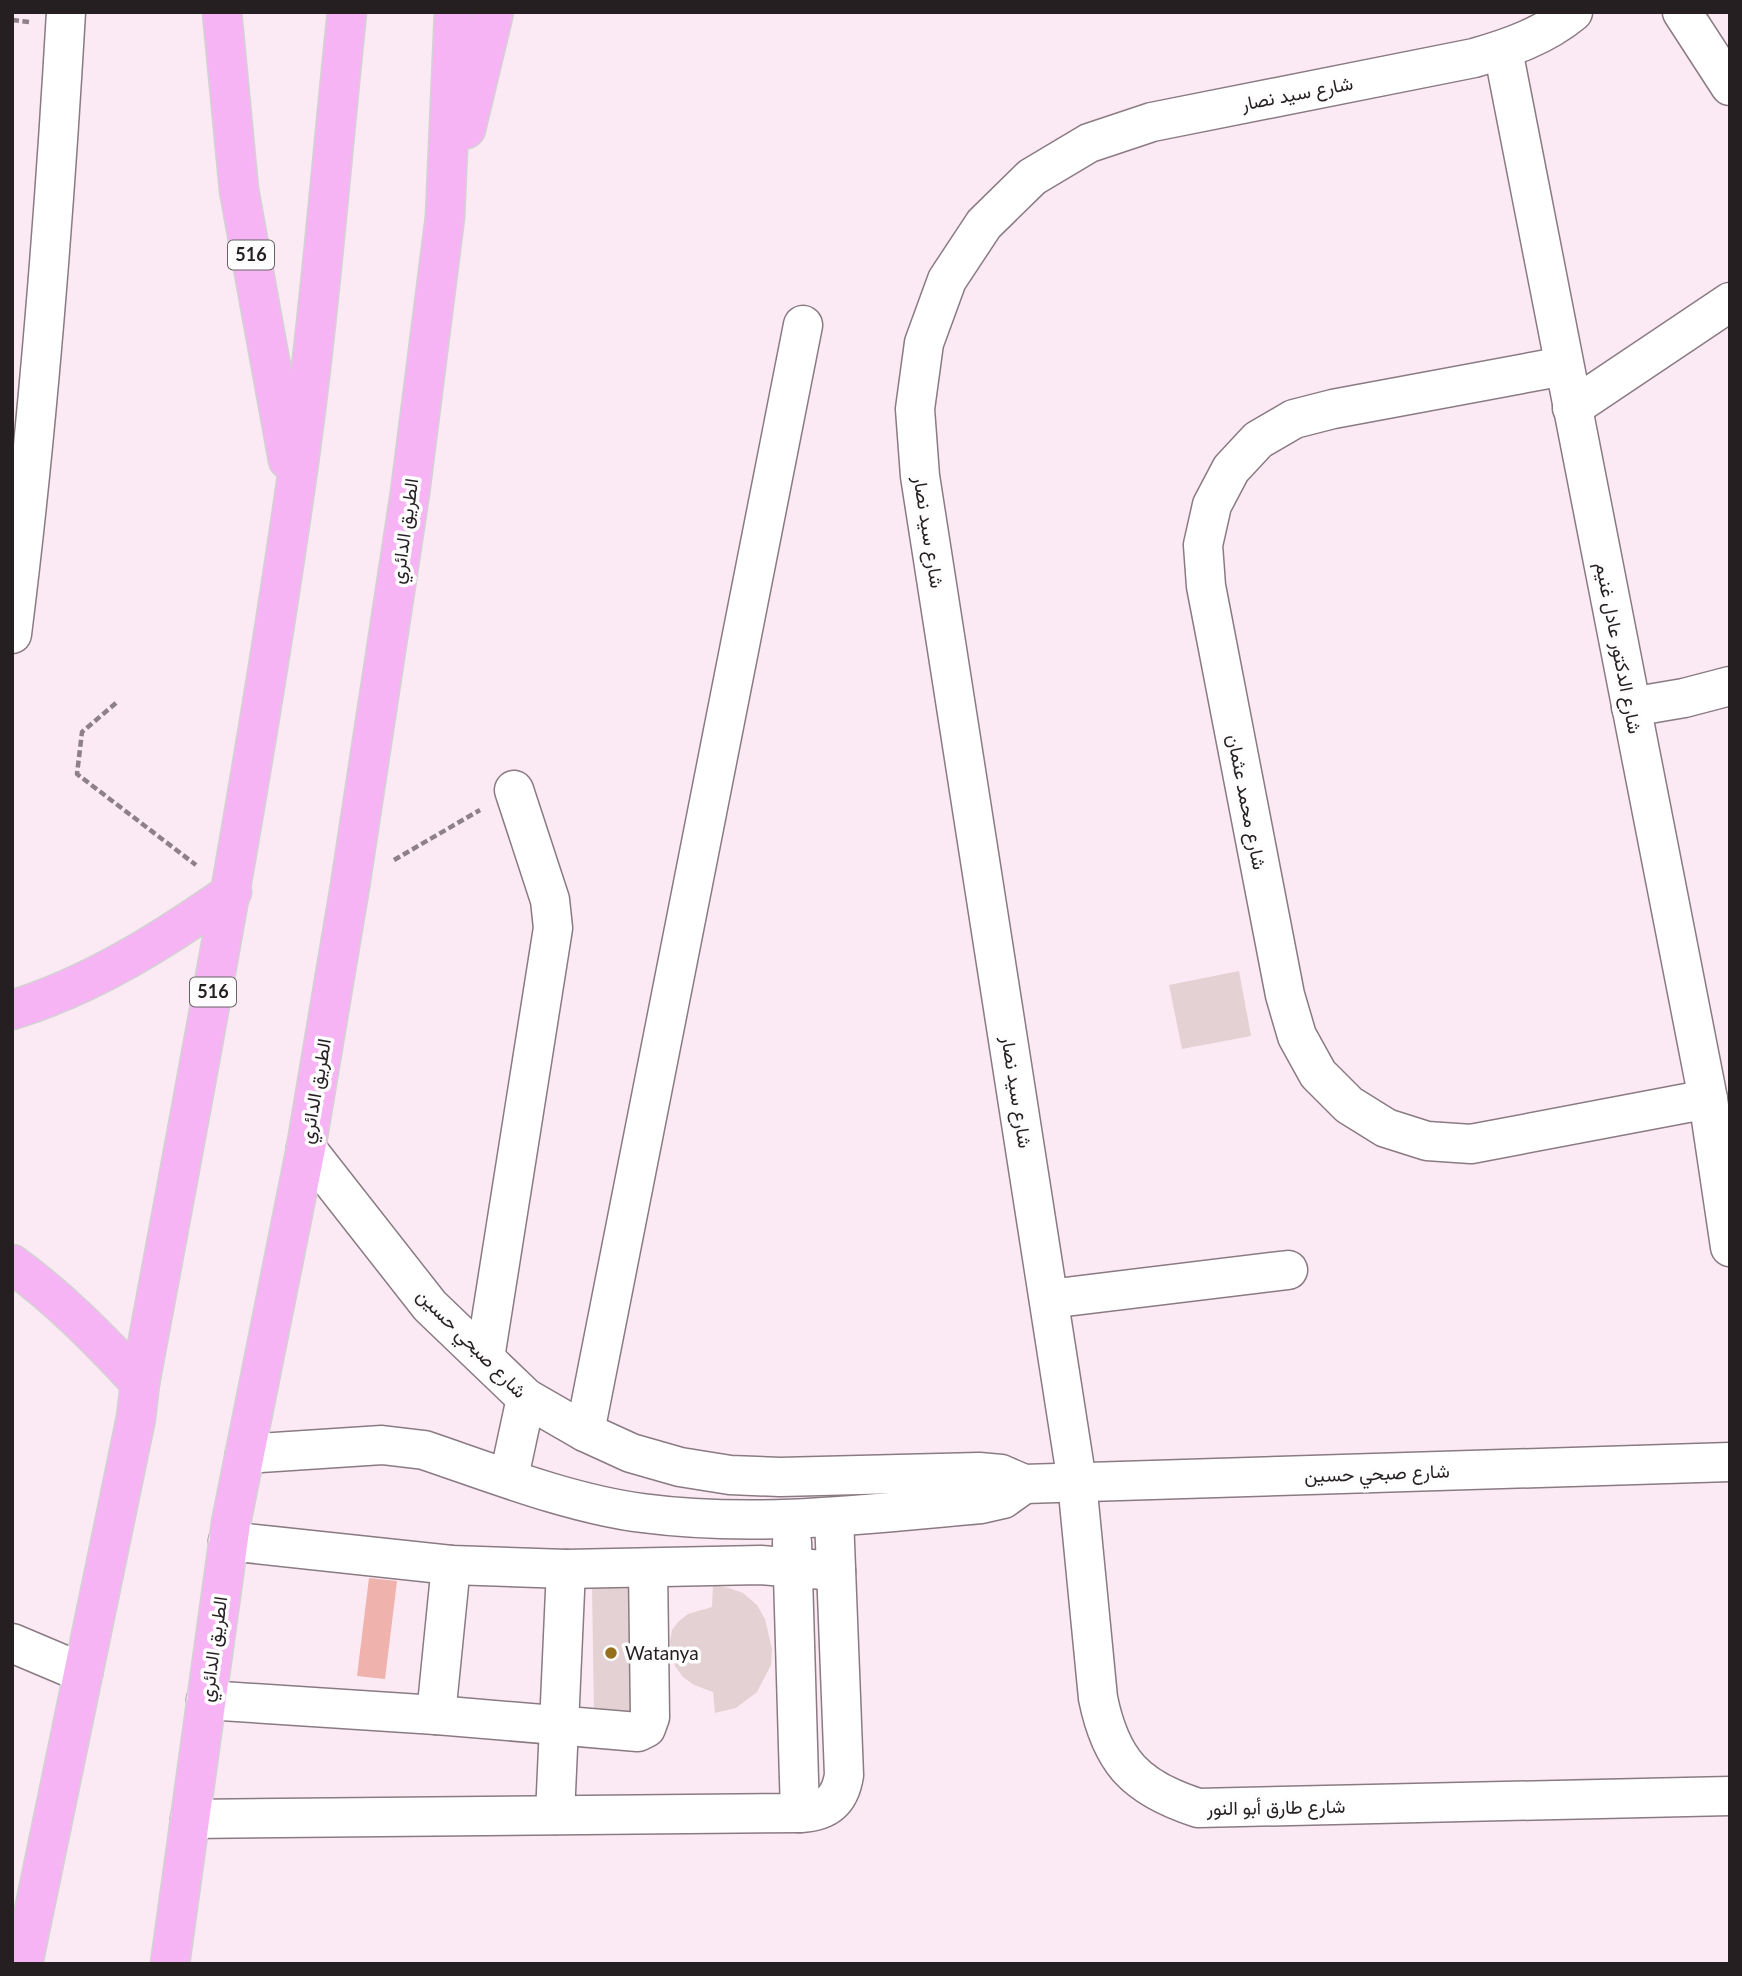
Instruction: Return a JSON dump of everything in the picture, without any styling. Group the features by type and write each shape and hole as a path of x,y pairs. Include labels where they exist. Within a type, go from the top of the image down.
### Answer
{"highway":[{"name":"516","path":"222,12 239,190 295,496"},
{"name":"516","path":"23,1964 136,1419 232,892 295,496 321,291 347,12"},
{"name":"الطريق الدائري","path":"170,1964 228,1541 306,1148 350,886 408,507 445,216 454,12"},
{"name":"الطريق الدائري","path":"445,216 494,12"},
{"path":"12,1010 102,973 169,936 232,892"},
{"path":"12,1265 43,1287 94,1333 141,1383"}],"street":[{"path":"12,634 36,412 54,206 66,12"},
{"name":"شارع سيد نصار","path":"1077,1482 920,476 915,409 924,343 947,280 984,224 1032,177 1089,143 1152,122 1474,58 1534,37 1573,12"},
{"path":"1682,12 1730,86"},
{"name":"شارع الدكتور عادل غنيم","path":"1503,50 1708,1099 1730,1247"},
{"path":"1572,408 1730,302"},
{"path":"585,1432 803,325"},
{"name":"شارع محمد عثمان","path":"1564,366 1333,409 1294,419 1258,440 1231,470 1212,505 1203,545 1206,586 1279,967 1297,1036 1318,1074 1349,1105 1367,1117 1386,1128 1427,1141 1471,1144 1708,1099"},
{"path":"1631,706 1684,698 1730,686"},
{"path":"485,1357 553,928 550,900 514,790"},
{"name":"شارع صبحي حسين","path":"306,1148 430,1306 526,1398 585,1432 631,1453 680,1467 730,1475 780,1477 979,1472 1001,1474 1024,1484 1730,1462"},
{"path":"1049,1299 1288,1270"},
{"path":"509,1477 526,1398"},
{"name":"شارع صبحي حسين","path":"245,1454 402,1446 424,1450 582,1501 640,1513 699,1519 791,1520 991,1503 1014,1493 1024,1484"},
{"name":"شارع طارق أبو النور","path":"1077,1482 1098,1698 1104,1729 1119,1758 1142,1782 1168,1798 1198,1808 1230,1809 1730,1797"},
{"path":"190,1819 813,1813 825,1808 835,1800 842,1788 844,1775 834,1517"},
{"path":"791,1520 800,1813"},
{"path":"228,1541 451,1565 566,1569 716,1564 836,1571"},
{"path":"436,1715 451,1565"},
{"path":"206,1700 436,1715 633,1733 642,1731 648,1725 650,1717 648,1568"},
{"path":"555,1815 566,1569"},
{"path":"12,1643 83,1673"}],"path":[{"path":"116,703 82,732 76,774 232,892"},
{"path":"350,886 514,790"}],"shaded area":[{"path":"369,1578 397,1581 385,1679 357,1676"}],"building":[{"path":"1239,971 1251,1036 1182,1049 1169,985"},
{"path":"713,1585 743,1593 757,1605 765,1619 772,1649 771,1665 757,1692 736,1708 715,1713 713,1692 694,1685 683,1677 675,1666 670,1641 672,1630 678,1622 688,1614 712,1607"},
{"path":"641,1586 642,1714 594,1715 592,1587"}],"place":[{"name":"Watanya","path":"611,1653"}]}
